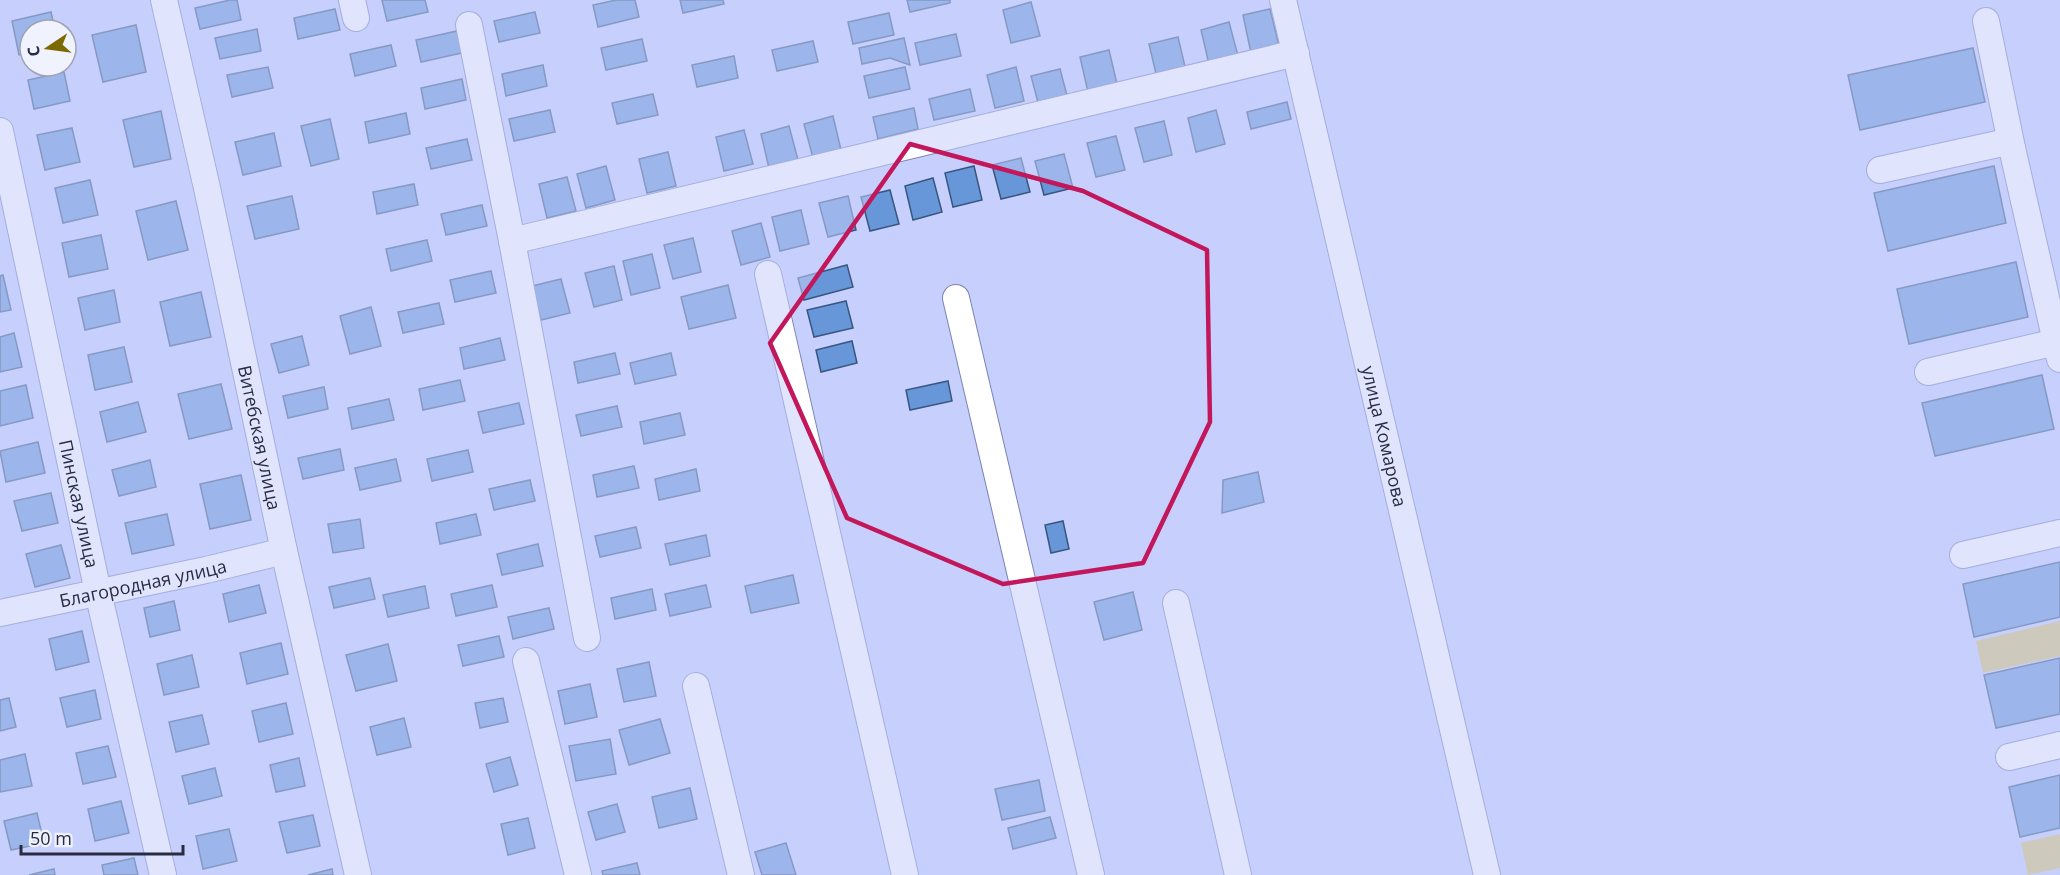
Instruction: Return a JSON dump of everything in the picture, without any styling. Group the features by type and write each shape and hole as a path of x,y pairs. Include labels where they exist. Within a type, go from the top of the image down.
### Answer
{"street":[{"name":"Витебская улица","path":"164,0 207,188 284,551 358,875"},
{"name":"улица Комарова","path":"1283,0 1486,875"},
{"path":"1928,372 2058,351 1986,21"},
{"path":"469,25 587,638"},
{"path":"512,241 1296,53"},
{"name":"Пинская улица","path":"0,131 10,221 163,875"},
{"path":"1880,170 2000,142 2007,142 2012,148"},
{"path":"768,274 905,875"},
{"path":"956,298 1091,875"},
{"path":"1963,555 2060,533"},
{"name":"Благородная улица","path":"0,613 284,551"},
{"path":"1176,603 1238,875"},
{"path":"526,661 578,875"},
{"path":"696,686 741,875"},
{"path":"2009,757 2060,745"}],"highlighted area":[{"path":"910,144 1083,191 1207,250 1210,422 1143,563 1003,584 847,518 770,343"}],"shaded area":[{"path":"2060,621 2060,656 1983,673 1976,641"},
{"path":"2060,834 2060,868 2028,875 2021,843"}],"building":[{"path":"237,0 241,20 200,29 195,8"},
{"path":"382,0 425,0 428,12 387,21"},
{"path":"616,0 635,0 639,17 598,27 593,5"},
{"path":"680,0 723,0 724,4 683,13"},
{"path":"907,0 950,0 950,3 910,12"},
{"path":"1031,2 1040,36 1011,43 1003,10"},
{"path":"335,9 340,30 298,39 294,18"},
{"path":"1270,9 1279,46 1251,53 1243,15"},
{"path":"51,12 52,18 25,18"},
{"path":"535,12 540,33 499,42 494,21"},
{"path":"889,13 894,35 853,44 848,22"},
{"path":"18,20 18,50 12,21"},
{"path":"1229,22 1238,56 1209,64 1201,30"},
{"path":"136,25 146,72 103,82 92,35"},
{"path":"257,29 261,51 220,59 215,38"},
{"path":"457,31 462,53 421,62 416,40"},
{"path":"956,34 961,56 920,65 915,43"},
{"path":"1178,37 1186,71 1157,78 1149,44"},
{"path":"904,38 910,65 890,58 862,64 859,48"},
{"path":"642,39 647,61 606,70 601,48"},
{"path":"813,41 818,62 777,71 772,50"},
{"path":"391,45 396,66 355,76 350,54"},
{"path":"1973,48 1985,102 1860,130 1848,75"},
{"path":"1109,50 1117,84 1088,92 1080,57"},
{"path":"734,56 738,78 697,87 692,65"},
{"path":"543,65 547,86 506,96 502,74"},
{"path":"268,67 273,88 232,97 227,75"},
{"path":"905,67 910,89 869,98 864,76"},
{"path":"1016,67 1024,101 995,108 987,75"},
{"path":"1060,69 1069,103 1040,110 1031,76"},
{"path":"65,78 70,101 34,109 28,80"},
{"path":"462,79 466,100 425,109 421,88"},
{"path":"970,89 975,111 934,120 929,99"},
{"path":"653,94 658,115 617,124 612,103"},
{"path":"1287,102 1291,119 1251,129 1247,112"},
{"path":"914,108 918,129 878,139 873,117"},
{"path":"550,110 555,132 514,141 509,119"},
{"path":"1216,110 1225,144 1196,152 1188,118"},
{"path":"161,111 171,159 134,167 123,120"},
{"path":"406,113 410,134 369,143 365,122"},
{"path":"833,116 841,150 813,158 804,124"},
{"path":"330,119 339,159 311,166 301,126"},
{"path":"1164,121 1172,155 1144,162 1135,128"},
{"path":"789,126 798,160 769,168 761,134"},
{"path":"72,128 80,162 45,170 37,135"},
{"path":"744,130 753,164 724,171 716,137"},
{"path":"274,133 281,166 243,175 235,142"},
{"path":"1116,136 1125,170 1096,177 1087,143"},
{"path":"467,139 472,160 431,169 426,148"},
{"path":"668,152 676,186 647,193 639,159"},
{"path":"1064,154 1073,188 1044,195 1035,161"},
{"path":"1021,158 1030,192 1001,199 992,165"},
{"path":"606,166 615,200 586,208 577,174"},
{"path":"974,166 982,200 953,207 945,173"},
{"path":"1994,166 2006,223 1888,251 1874,193"},
{"path":"567,177 576,211 547,218 539,184"},
{"path":"933,178 942,212 913,220 905,186"},
{"path":"90,180 98,215 63,223 55,188"},
{"path":"414,184 418,205 377,214 373,192"},
{"path":"890,190 899,224 870,231 861,197"},
{"path":"292,196 299,229 255,239 247,206"},
{"path":"848,196 856,230 828,237 819,203"},
{"path":"176,201 188,250 148,260 136,211"},
{"path":"482,205 487,226 446,235 441,214"},
{"path":"801,210 809,244 780,251 772,217"},
{"path":"761,223 770,257 741,265 732,231"},
{"path":"101,235 108,269 69,277 62,243"},
{"path":"693,238 701,272 673,279 664,245"},
{"path":"427,240 432,261 391,271 386,249"},
{"path":"652,254 660,288 631,295 623,261"},
{"path":"2016,262 2028,317 1909,344 1897,289"},
{"path":"847,265 853,287 804,300 798,278"},
{"path":"614,266 622,300 594,307 585,273"},
{"path":"491,271 496,293 455,302 450,280"},
{"path":"3,275 11,310 0,312 0,276"},
{"path":"561,279 570,313 541,320 532,286"},
{"path":"728,285 736,318 689,329 681,297"},
{"path":"114,290 120,322 85,330 78,298"},
{"path":"201,292 211,337 170,346 160,302"},
{"path":"846,301 853,328 814,337 807,310"},
{"path":"439,303 444,324 403,333 398,312"},
{"path":"371,307 381,346 350,354 340,316"},
{"path":"14,333 22,367 0,372 0,337"},
{"path":"302,336 309,365 279,373 271,344"},
{"path":"500,338 505,360 464,369 460,348"},
{"path":"852,341 857,363 821,372 816,350"},
{"path":"124,347 132,382 95,390 88,355"},
{"path":"615,353 620,374 578,383 574,362"},
{"path":"671,353 676,375 635,384 630,363"},
{"path":"2042,375 2054,429 1935,456 1922,403"},
{"path":"460,380 465,401 423,410 419,389"},
{"path":"948,381 952,401 910,410 906,390"},
{"path":"221,384 232,429 189,439 178,394"},
{"path":"26,385 33,418 0,426 0,391"},
{"path":"324,387 328,409 288,418 283,396"},
{"path":"389,399 394,420 352,429 348,408"},
{"path":"138,402 146,432 107,442 100,412"},
{"path":"519,403 524,424 483,433 478,412"},
{"path":"617,406 622,427 581,436 576,415"},
{"path":"680,413 685,435 644,444 640,422"},
{"path":"38,442 45,473 6,482 0,451"},
{"path":"340,449 344,470 303,479 298,458"},
{"path":"468,450 473,472 432,481 427,459"},
{"path":"396,459 401,481 360,490 355,468"},
{"path":"150,460 156,487 119,496 112,470"},
{"path":"634,466 639,488 597,497 593,475"},
{"path":"696,469 700,491 659,500 655,479"},
{"path":"1258,472 1264,502 1222,513 1223,480"},
{"path":"241,475 251,520 210,529 200,484"},
{"path":"530,480 535,501 494,510 489,489"},
{"path":"51,493 58,523 22,531 14,501"},
{"path":"167,514 174,545 132,554 125,523"},
{"path":"476,514 481,535 440,544 436,523"},
{"path":"360,519 364,548 333,553 328,524"},
{"path":"1063,521 1069,549 1051,553 1045,525"},
{"path":"636,527 641,548 600,557 595,536"},
{"path":"706,535 710,556 670,565 665,544"},
{"path":"538,544 543,566 502,575 497,554"},
{"path":"61,545 70,578 35,587 26,554"},
{"path":"2060,562 2060,617 1974,637 1963,584"},
{"path":"793,575 799,603 751,613 745,586"},
{"path":"370,578 375,599 334,608 329,587"},
{"path":"259,585 266,613 229,622 223,594"},
{"path":"492,585 497,607 456,616 451,594"},
{"path":"706,585 711,607 670,616 665,594"},
{"path":"425,586 429,608 388,617 383,595"},
{"path":"652,589 656,610 615,619 611,598"},
{"path":"1133,592 1142,630 1104,640 1094,602"},
{"path":"174,601 180,630 150,637 144,608"},
{"path":"549,608 554,629 513,639 508,617"},
{"path":"82,631 89,662 56,670 49,639"},
{"path":"499,636 504,657 463,666 458,645"},
{"path":"281,643 288,674 247,684 240,653"},
{"path":"388,644 397,681 356,691 346,655"},
{"path":"192,655 199,687 164,695 157,664"},
{"path":"2060,658 2060,714 1996,728 1984,675"},
{"path":"649,662 656,696 624,702 617,669"},
{"path":"590,684 597,717 565,724 558,691"},
{"path":"95,690 101,719 67,727 60,698"},
{"path":"9,698 16,727 0,731 0,700"},
{"path":"503,698 508,722 480,728 475,703"},
{"path":"286,703 293,734 259,742 252,711"},
{"path":"202,715 209,744 176,752 169,722"},
{"path":"404,718 411,747 377,755 370,727"},
{"path":"660,719 670,753 629,765 619,730"},
{"path":"610,739 616,774 576,781 569,746"},
{"path":"108,746 116,777 83,784 76,753"},
{"path":"25,754 32,786 0,792 0,760"},
{"path":"510,757 518,785 494,792 486,764"},
{"path":"299,758 305,786 276,792 270,765"},
{"path":"215,768 222,796 189,804 182,776"},
{"path":"2060,775 2060,828 2020,837 2009,787"},
{"path":"1039,780 1045,811 1002,820 995,789"},
{"path":"690,788 697,819 659,828 652,797"},
{"path":"121,801 129,833 95,841 88,809"},
{"path":"617,804 625,832 596,840 588,812"},
{"path":"37,813 44,843 11,850 4,821"},
{"path":"313,815 320,846 287,853 279,822"},
{"path":"1050,817 1056,838 1013,849 1008,828"},
{"path":"528,818 535,848 508,855 501,824"},
{"path":"229,829 237,861 203,869 196,836"},
{"path":"786,843 796,875 762,875 755,852"},
{"path":"134,858 138,875 104,875 102,865"},
{"path":"637,863 640,875 603,875 602,871"},
{"path":"54,869 55,875 29,875"},
{"path":"332,869 333,875 308,875"}]}
